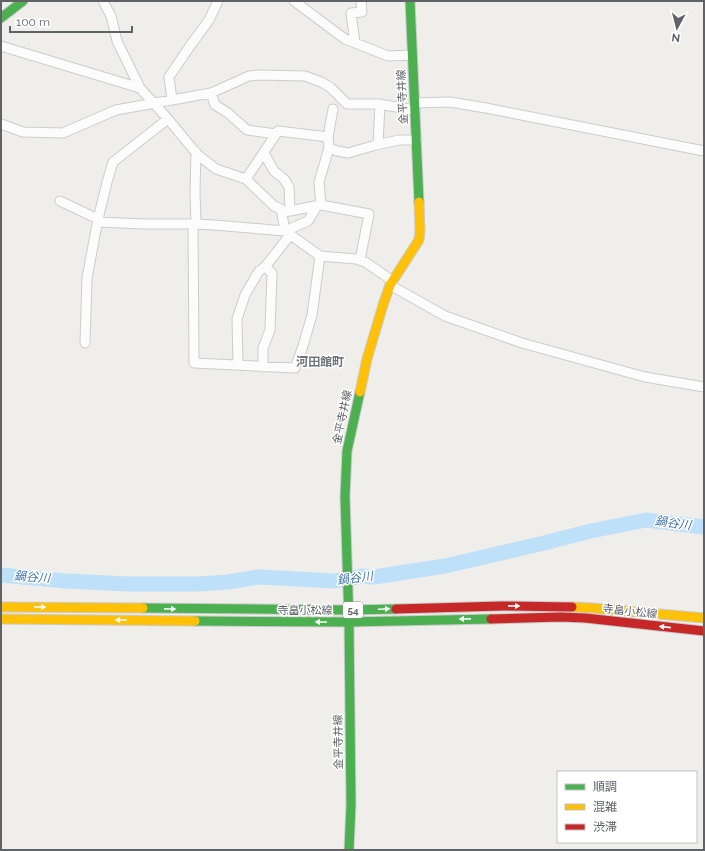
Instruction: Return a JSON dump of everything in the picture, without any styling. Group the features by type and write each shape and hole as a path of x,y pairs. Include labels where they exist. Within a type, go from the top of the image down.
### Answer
{"main road":[{"path":"1,18 22,1"},
{"name":"金平寺井線","path":"349,850 351,805 349,610 345,497 347,451 367,359 392,283 419,240 417,140 414,106 410,1"},
{"name":"寺畠小松線","path":"1,607 349,610 562,606 704,618"},
{"name":"寺畠小松線","path":"1,619 349,622 584,618 704,631"}],"street":[{"path":"103,1 111,16 117,41 140,88 196,152 216,169 246,180 274,206 286,212 319,206 370,214 360,260"},
{"path":"172,100 169,77 210,20 218,1"},
{"path":"294,1 345,39 388,56 412,55"},
{"path":"355,43 351,13 362,12 361,1"},
{"path":"1,46 140,88"},
{"path":"1,124 23,132 63,133 116,110 211,94 249,76 259,75 305,76 330,87 347,104"},
{"path":"211,94 215,105 228,113 247,130 276,134"},
{"path":"238,366 237,319 245,295 259,271 264,267 288,233 308,221 319,206 319,182 329,148 328,137 337,94"},
{"path":"333,109 347,104 414,106 450,102 704,151"},
{"path":"378,144 380,104"},
{"path":"85,342 86,278 98,220 113,162 168,119"},
{"path":"246,180 278,131 328,137"},
{"path":"329,148 348,153 378,144 399,140 417,140"},
{"path":"196,152 194,224 194,364 295,368 312,315 320,256"},
{"path":"264,153 274,171 284,179 289,187 286,212 288,233"},
{"path":"60,201 98,220 143,224 214,225 288,233 320,256 356,259 365,262 392,283 445,316 522,343 645,377 704,387"},
{"path":"263,367 263,348 270,330 272,273 264,267"}],"waterway":[{"name":"鍋谷川","path":"1,575 66,581 129,584 198,584 228,582 258,577 335,581 362,576 374,577 445,566 591,531 646,520 704,527"}],"traffic: fast":[{"path":"1,18 23,1"},
{"path":"410,1 419,202"},
{"path":"349,850 351,805 349,622 345,497 347,451 360,392"},
{"path":"143,608 396,609"},
{"path":"195,621 349,622 491,619"}],"traffic: slow":[{"path":"360,392 367,359 390,285 419,240 419,202"},
{"path":"1,607 143,608"},
{"path":"572,607 704,618"},
{"path":"1,619 195,621"}],"traffic: jam":[{"path":"396,609 502,606 572,607"},
{"path":"491,619 560,617 585,618 704,631"}],"district":[{"name":"河田館町","path":"320,362"}]}
